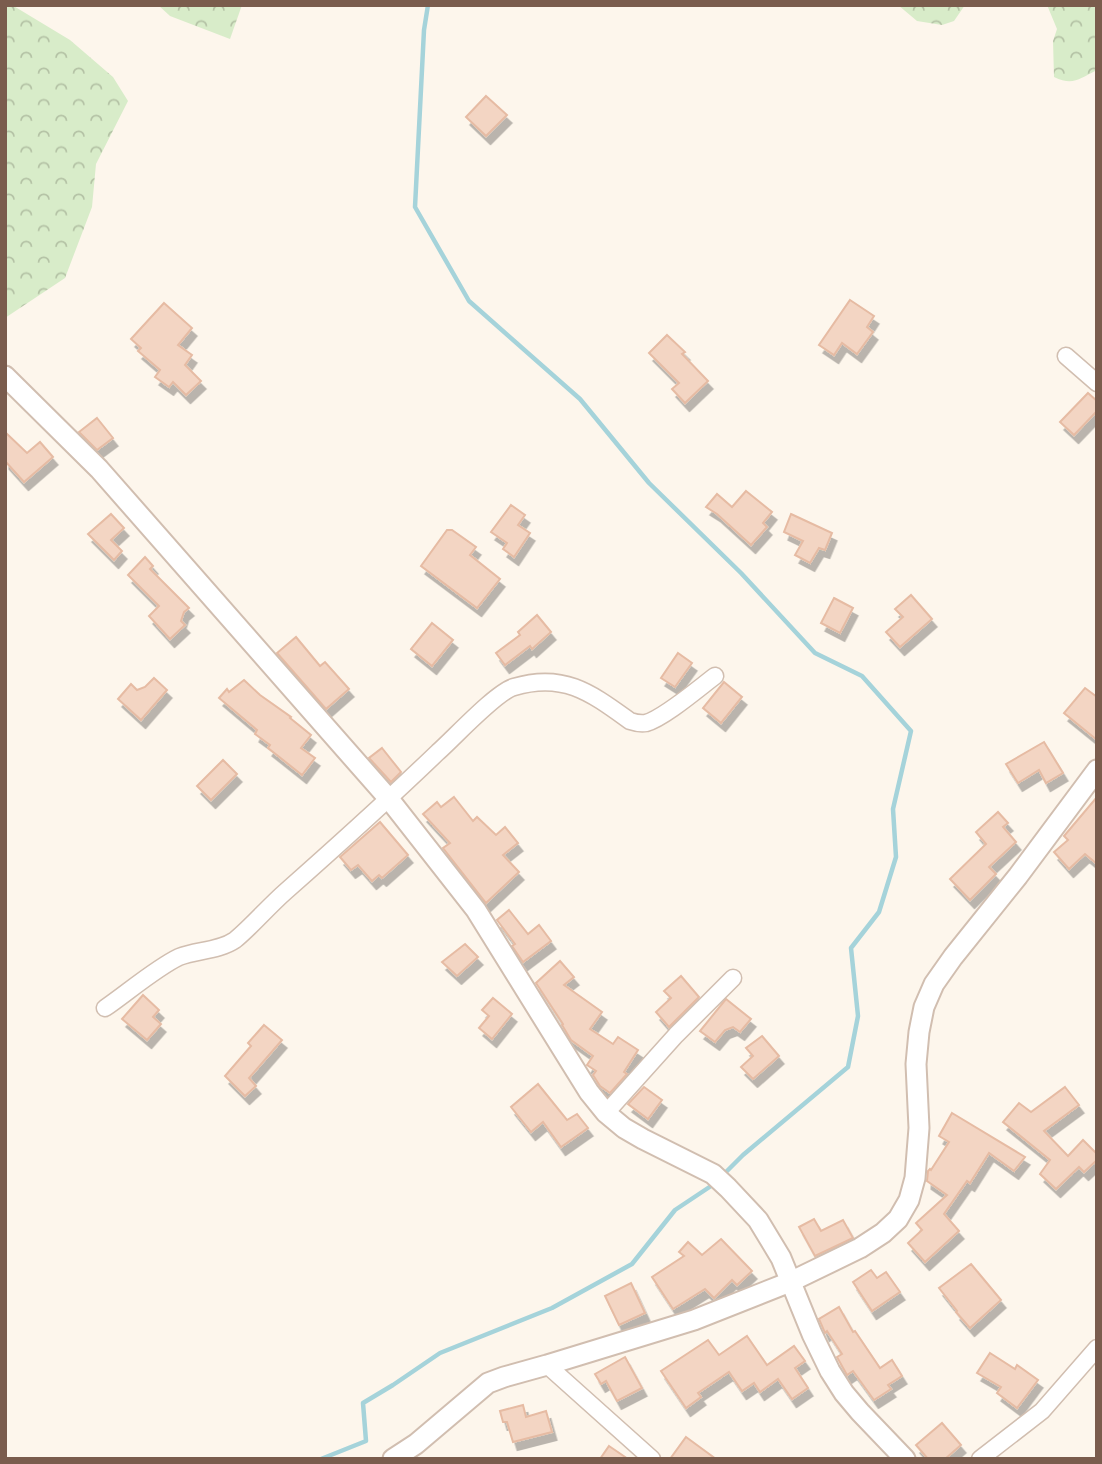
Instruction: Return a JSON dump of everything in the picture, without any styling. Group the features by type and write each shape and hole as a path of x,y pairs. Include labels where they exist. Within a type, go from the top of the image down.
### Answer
{"street":[{"path":"1066,356 1097,383"},
{"path":"5,376 99,469 389,799 477,910 589,1092 606,1113 643,1139 713,1174 758,1220 781,1258 811,1334 830,1371 860,1412 905,1459"},
{"path":"105,1008 171,961 234,940 389,799 486,706 511,687 560,682 581,688 638,724 657,718 715,676"},
{"path":"393,1459 416,1444 488,1383 694,1320 790,1282 860,1248 898,1219 909,1200 915,1178 919,1128 916,1064 919,1032 924,1007 934,984 1097,770"},
{"path":"606,1113 676,1035 733,978"},
{"path":"981,1459 1042,1411 1097,1348"},
{"path":"547,1365 652,1459"}],"green space":[{"path":"5,5 12,5 70,40 113,77 128,101 96,164 92,207 65,278 5,318"},
{"path":"158,5 242,5 230,39 170,16"},
{"path":"898,5 965,5 954,21 942,25 917,21"},
{"path":"1047,5 1097,5 1097,70 1071,81 1054,77 1053,41 1057,29"}],"building":[{"path":"486,96 507,115 486,136 466,117"},
{"path":"850,300 874,316 867,327 873,332 857,354 842,343 834,355 819,345"},
{"path":"164,303 192,328 178,345 192,355 185,365 201,381 186,395 173,382 169,387 155,377 160,370 138,351 141,348 131,339"},
{"path":"667,335 685,352 682,354 708,381 685,403 672,389 679,383 649,353"},
{"path":"1088,393 1097,401 1097,411 1074,435 1060,422"},
{"path":"97,418 113,438 97,450 79,432"},
{"path":"5,432 27,453 40,442 53,457 24,482 5,461"},
{"path":"746,491 772,512 763,523 767,527 751,545 706,507 717,494 732,507"},
{"path":"511,505 525,515 518,525 530,533 514,557 503,549 507,543 491,532"},
{"path":"111,514 124,528 111,540 122,551 114,560 88,534"},
{"path":"791,514 832,533 825,550 819,548 810,563 795,555 803,541 784,532"},
{"path":"447,530 452,530 476,547 470,555 500,579 477,608 421,566"},
{"path":"145,557 153,566 150,569 189,608 184,612 181,621 185,625 170,639 149,616 159,606 128,575"},
{"path":"911,595 932,619 900,647 886,632 903,617 895,609"},
{"path":"834,598 853,608 840,633 821,623"},
{"path":"537,615 551,632 532,649 530,646 505,665 496,653 520,635 518,632"},
{"path":"432,623 453,640 432,666 411,649"},
{"path":"296,637 320,666 325,662 349,689 326,709 277,653"},
{"path":"678,653 692,663 675,687 661,678"},
{"path":"154,678 167,690 141,720 118,699 131,684 137,690 145,687"},
{"path":"244,680 311,735 301,748 315,758 302,775 268,748 270,745 255,734 257,730 219,698 227,689 229,692"},
{"path":"724,682 742,697 721,723 703,708"},
{"path":"1085,688 1097,697 1097,740 1064,713"},
{"path":"1044,742 1063,773 1046,783 1039,770 1018,783 1006,764"},
{"path":"382,748 401,772 391,782 369,758"},
{"path":"223,760 237,774 211,800 197,786"},
{"path":"454,797 473,821 477,817 496,835 505,827 518,843 503,855 519,872 486,903 443,848 450,843 423,814 437,802 441,807"},
{"path":"1097,797 1097,864 1085,854 1069,869 1054,852 1068,840 1064,836"},
{"path":"998,812 1008,823 1003,827 1016,842 989,867 996,874 970,900 950,879 986,844 976,832"},
{"path":"380,822 408,855 382,878 379,875 372,881 358,865 351,870 340,857"},
{"path":"509,910 528,934 539,925 551,941 523,962 512,946 515,944 497,920"},
{"path":"465,944 478,957 457,976 442,962"},
{"path":"560,961 574,977 564,985 602,1012 590,1029 613,1044 618,1037 638,1050 624,1072 627,1074 610,1093 600,1086 593,1075 596,1071 587,1065 593,1056 571,1040 536,983"},
{"path":"681,976 699,997 669,1027 656,1012 671,998 664,991"},
{"path":"143,995 159,1010 153,1017 161,1024 147,1040 122,1019"},
{"path":"493,998 512,1014 492,1039 479,1028 489,1016 482,1010"},
{"path":"726,999 751,1019 740,1032 733,1027 725,1030 715,1042 700,1031"},
{"path":"264,1025 282,1040 249,1078 256,1086 245,1096 225,1076 251,1046 248,1043"},
{"path":"762,1036 779,1056 753,1079 741,1067 753,1056 746,1048"},
{"path":"538,1084 567,1120 577,1114 588,1128 561,1147 543,1122 531,1132 511,1107"},
{"path":"644,1087 662,1100 648,1119 628,1104"},
{"path":"1065,1087 1079,1105 1044,1131 1068,1156 1083,1140 1097,1154 1097,1160 1084,1172 1079,1167 1056,1189 1040,1174 1050,1160 1003,1122 1019,1103 1031,1112"},
{"path":"952,1113 1025,1157 1014,1171 989,1153 970,1183 967,1181 944,1214 959,1231 925,1262 908,1243 922,1230 916,1223 947,1195 927,1181 928,1171 949,1142 939,1136"},
{"path":"814,1219 821,1231 843,1220 853,1238 815,1256 799,1227"},
{"path":"721,1239 752,1271 737,1285 732,1280 714,1298 705,1289 673,1309 652,1277 684,1256 679,1252 688,1242 702,1255"},
{"path":"971,1264 1001,1300 970,1328 939,1288"},
{"path":"871,1270 877,1278 886,1272 900,1292 872,1311 853,1282"},
{"path":"631,1283 645,1313 619,1325 605,1296"},
{"path":"839,1307 853,1332 855,1331 880,1368 892,1360 902,1376 888,1385 891,1389 874,1400 853,1371 847,1375 837,1357 842,1354 827,1331 825,1333 819,1319"},
{"path":"747,1336 767,1365 794,1346 805,1361 795,1368 808,1388 792,1399 778,1379 760,1392 754,1383 742,1391 729,1372 698,1393 701,1397 686,1408 661,1371 708,1340 719,1355"},
{"path":"990,1353 1015,1369 1017,1365 1038,1380 1017,1408 997,1393 1001,1387 977,1373"},
{"path":"625,1357 642,1388 617,1401 606,1381 601,1384 595,1374"},
{"path":"523,1405 526,1417 546,1411 552,1432 513,1442 507,1422 503,1422 500,1411"},
{"path":"942,1423 961,1445 945,1459 928,1459 916,1445"},
{"path":"686,1437 716,1459 670,1459"},
{"path":"609,1446 628,1459 600,1459"}],"waterway":[{"path":"428,5 424,30 415,207 469,301 580,399 649,483 741,573 815,653 862,676 911,731 893,809 896,857 879,912 851,948 858,1016 848,1067 723,1175"},
{"path":"321,1459 366,1441 363,1403 440,1353 552,1308 632,1264 675,1210 714,1184"}]}
